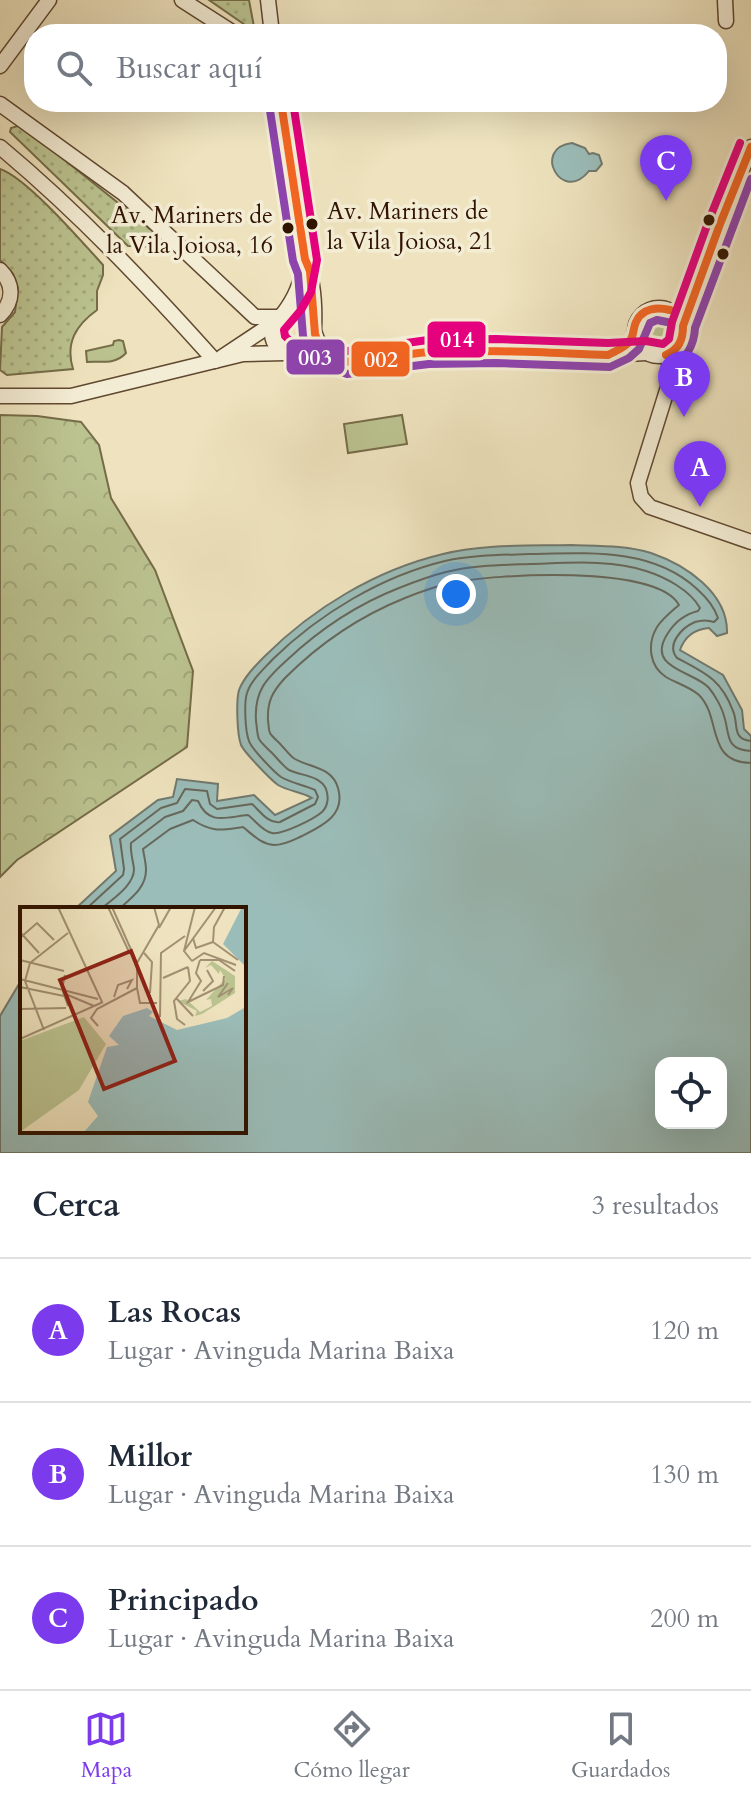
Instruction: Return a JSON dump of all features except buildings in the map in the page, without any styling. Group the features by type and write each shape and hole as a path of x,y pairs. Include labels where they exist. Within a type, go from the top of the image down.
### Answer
{"street":[{"path":"31,24 49,0"},
{"path":"182,0 219,24"},
{"path":"268,0 271,24"},
{"path":"725,0 726,21"},
{"path":"0,66 24,34"},
{"path":"0,104 123,193 255,317 279,318"},
{"path":"0,396 71,396 243,354 292,353 310,346 314,332 310,271 305,259 283,112"},
{"path":"0,147 43,183 118,256 215,361"},
{"path":"305,259 300,286 272,327 273,340 275,345 325,366 344,360 428,352 668,355 682,340 683,326 751,147"},
{"path":"0,270 9,280 11,299 0,315"},
{"path":"646,353 634,334 642,314 656,308 675,308 696,292"},
{"path":"675,308 683,326"},
{"path":"215,361 289,312 302,314 312,322 318,344 323,350 344,360"},
{"path":"608,355 622,348 634,334"},
{"path":"668,355 668,387 638,483 641,497 650,507 751,542"}],"green space":[{"path":"209,0 249,0 253,24 244,24"},
{"path":"21,125 173,247 128,246 10,132 11,128"},
{"path":"0,169 39,198 103,265 97,291 97,310 74,335 70,351 73,369 7,375 0,370 2,327 15,312 18,288 13,274 0,260"},
{"path":"660,318 669,322 673,331 669,340 660,344 651,340 647,331 651,322"},
{"path":"114,341 123,341 126,353 122,357 108,362 87,362 86,351 113,345"},
{"path":"0,415 81,422 99,445 111,498 155,570 193,671 187,747 17,860 0,877"},
{"path":"402,415 407,444 348,453 344,424"}],"water":[{"path":"572,143 585,148 589,154 599,155 602,164 596,171 589,171 579,180 569,182 555,172 552,163 560,147"},
{"path":"555,545 641,550 691,573 713,593 720,605 727,633 717,636 709,628 699,630 688,637 680,650 723,675 742,710 744,729 751,736 751,1153 0,1153 0,1016 20,982 20,1133 246,1133 246,907 77,907 116,871 110,836 158,800 173,797 177,779 218,784 217,801 254,795 275,815 312,798 278,785 241,745 237,702 239,690 247,676 284,638 347,593 418,561 459,551"}],"transit line":[{"name":"003","path":"270,112 293,261 298,274 303,336 307,350 324,365 347,374 429,364 610,367 639,349 650,323 657,320 667,322"},
{"name":"002","path":"283,112 305,259 310,271 315,334 320,345 334,357 351,362 452,351 608,355 630,341 636,322 646,311 670,310"},
{"name":"014","path":"295,112 317,260 311,292 284,330 291,342 303,343 327,354 428,340 646,341 663,344 669,339 672,322 740,143"},
{"name":"002","path":"666,355 681,340 683,326 751,147"},
{"name":"003","path":"671,366 691,346 751,179"}],"place":[{"name":"Principado","path":"666,201"},
{"name":"Av. Mariners de la Vila Joiosa, 21","path":"312,224"},
{"name":"Av. Mariners de la Vila Joiosa, 16","path":"288,228"},
{"name":"Millor","path":"684,417"},
{"name":"Las Rocas","path":"700,507"}]}
